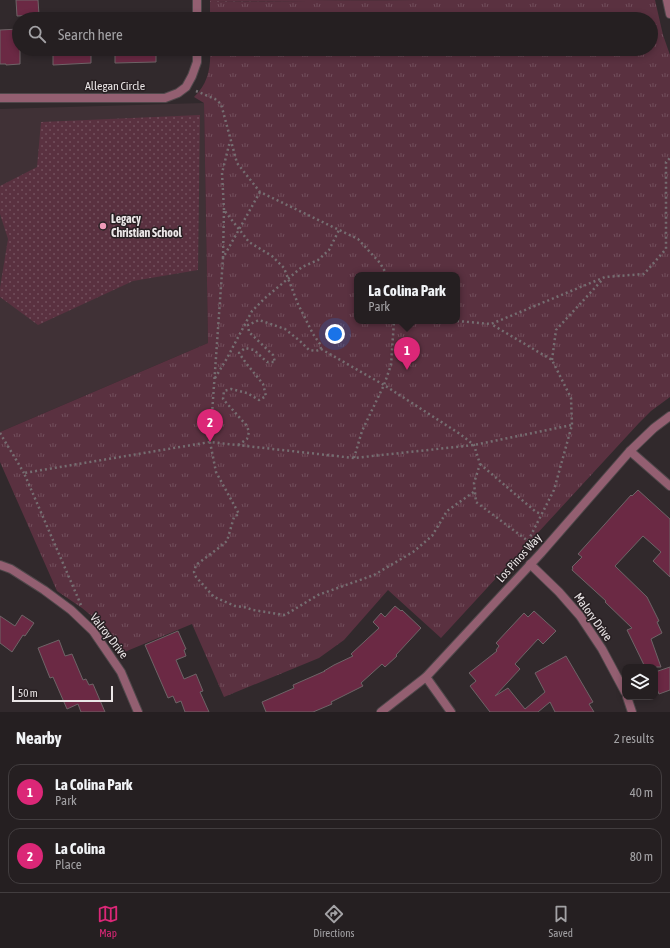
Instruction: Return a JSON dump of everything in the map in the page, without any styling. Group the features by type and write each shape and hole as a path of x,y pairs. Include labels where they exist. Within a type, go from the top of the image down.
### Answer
{"street":[{"path":"197,0 197,12"},
{"path":"667,0 670,14"},
{"path":"186,88 197,62 197,56"},
{"name":"Allegan Circle","path":"0,98 165,98 186,88"},
{"name":"Los Pinos Way","path":"381,712 426,678 630,451 654,428 670,416"},
{"path":"630,451 670,486"},
{"name":"Malory Drive","path":"530,564 560,592 580,616 602,649 622,686"},
{"name":"Valroy Drive","path":"0,565 11,568 44,590 71,610 93,631 121,672 138,712"},
{"path":"426,678 451,712"},
{"path":"628,700 632,712"}],"path":[{"path":"186,88 215,99 221,104 237,164 260,192 358,240 380,263 385,272"},
{"path":"231,140 222,173 224,210 223,258 210,442 216,472 239,514 234,516 227,540 196,565 194,572 196,577 214,596 235,606 285,615 318,595 374,575 413,552 432,536 447,511 475,491"},
{"path":"491,324 605,277 644,274 666,249 666,162 670,158"},
{"path":"223,258 260,192"},
{"path":"224,210 249,242 272,256 284,268 298,304 313,334 320,344 321,349 384,385 460,434 474,446 480,464 536,512 542,514"},
{"path":"214,378 226,360 252,311 302,267 318,260 329,250 339,230"},
{"path":"552,360 556,330 605,277"},
{"path":"237,445 247,439 249,432 247,426 223,399 224,391 231,389 242,391 260,400 266,396 263,384 239,353 245,348 254,350 267,362 274,362 272,355 249,332 248,325 259,320 285,329 309,350 316,351 321,349"},
{"path":"460,321 491,324 552,360 571,398 572,425 554,490 528,541 476,502 474,483 480,464"},
{"path":"354,458 362,431 384,385 391,365 394,324"},
{"path":"24,473 210,442 354,458 474,446 572,425"},
{"path":"0,433 24,473 84,610"}],"shaded area":[{"name":"Legacy Christian School","path":"204,103 208,343 0,432 0,109"}],"green space":[{"path":"210,0 420,0 210,2"},
{"path":"655,0 658,12 210,12 210,2"},
{"path":"658,13 663,35 670,55 670,397 651,411 639,423 441,638 388,590 344,640 319,658 224,697 192,624 122,653 116,642 100,623 82,608 57,591 0,462 0,432 208,343 204,103 194,97 203,87 208,75 210,56 658,56"},
{"path":"200,115 198,270 133,281 38,325 0,297 0,288 8,239 0,214 0,186 37,167 41,122"}],"building":[{"path":"16,0 38,0 39,12 17,12"},
{"path":"12,29 12,56 20,56 20,64 0,64 0,30"},
{"path":"53,56 91,56 91,63 53,65"},
{"path":"115,56 156,56 156,62 115,63"},
{"path":"638,490 670,519 670,577 653,561 661,552 643,536 615,566 647,597 659,621 657,622 662,633 651,639 661,667 658,667 658,664 644,664 627,630 632,628 605,602 606,601 572,570 572,567 582,557 578,554 631,495 632,496"},
{"path":"395,606 401,611 402,610 421,628 396,655 397,656 385,667 382,664 361,683 363,686 331,702 332,704 313,712 266,712 262,702 294,688 293,685 325,671 353,656 351,654 379,628 373,622 381,613 385,617"},
{"path":"534,611 556,631 543,644 538,639 515,664 520,669 495,696 508,688 525,709 545,692 535,673 566,656 593,702 589,704 594,712 555,712 550,702 538,712 490,712 470,686 476,681 469,673 497,651 496,650 499,646 496,643 524,613 528,617"},
{"path":"22,615 34,623 25,636 23,635 12,652 0,643 0,616 15,626"},
{"path":"178,631 186,649 184,650 186,656 176,660 184,679 196,674 203,691 200,692 209,712 185,712 181,701 176,703 173,696 168,698 145,645"},
{"path":"59,640 65,656 72,654 83,680 86,679 89,685 93,684 105,712 81,712 78,704 67,709 53,677 50,678 38,648"},
{"path":"670,667 670,690 659,694 658,692 658,671"}],"place":[{"name":"Legacy Christian School","path":"103,226"},
{"name":"La Colina Park","path":"407,370"},
{"name":"La Colina","path":"210,442"}]}
